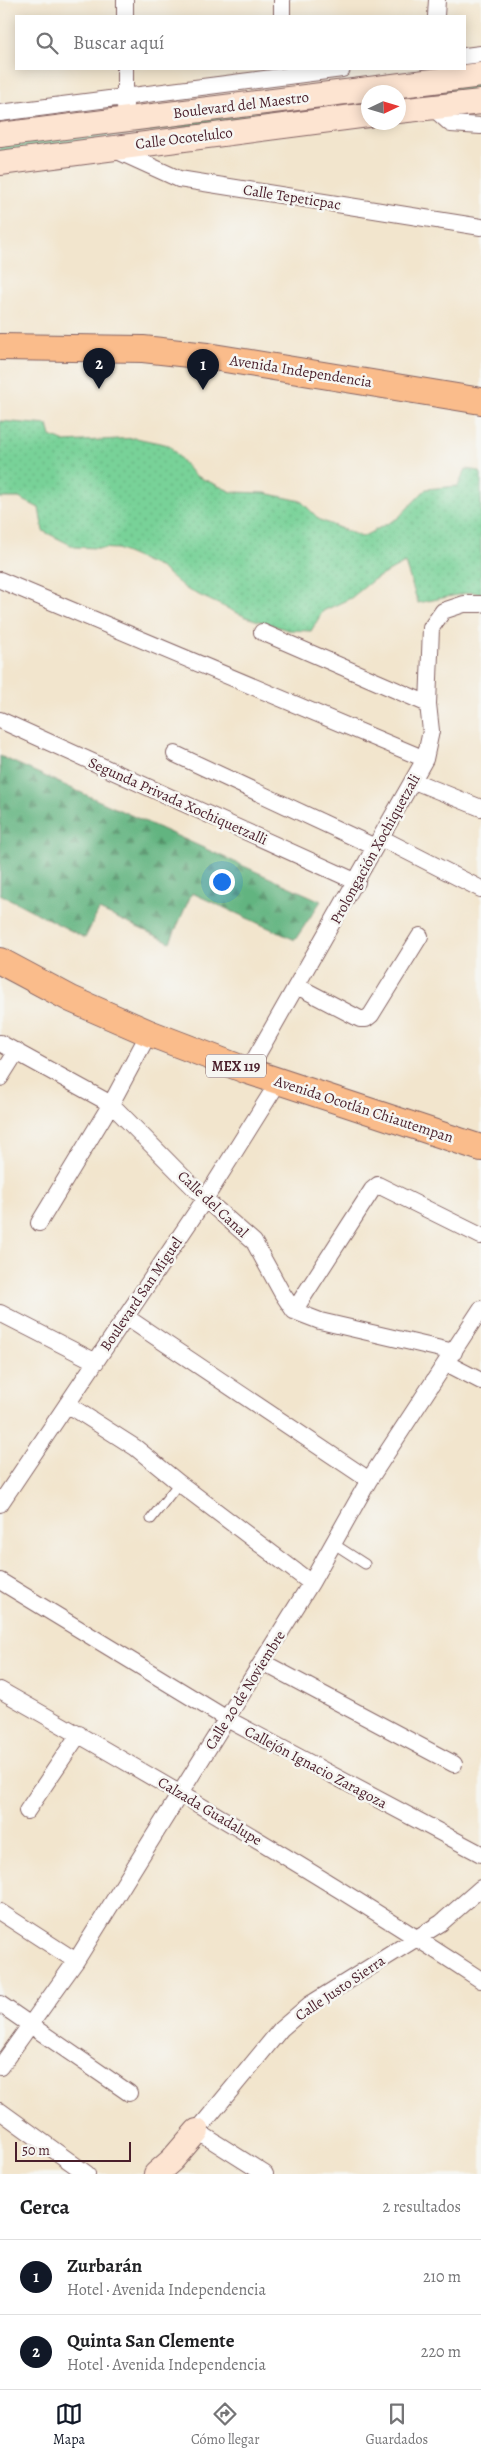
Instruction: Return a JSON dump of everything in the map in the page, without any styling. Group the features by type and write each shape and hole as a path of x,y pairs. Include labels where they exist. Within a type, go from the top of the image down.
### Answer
{"main road":[{"name":"Boulevard del Maestro","path":"0,136 126,108 286,100 435,75 481,75"},
{"path":"406,110 481,102"},
{"name":"Calle Ocotelulco","path":"0,163 108,147 361,115"},
{"name":"Avenida Independencia","path":"0,332 65,332 206,342 332,360 481,387"},
{"name":"Avenida Independencia","path":"0,347 152,350 207,356 481,401"},
{"name":"Avenida Ocotlán Chiautempan","path":"0,961 71,999 149,1033 248,1071 481,1148"},
{"name":"Calle Justo Sierra","path":"156,2174 172,2160 197,2131"}],"street":[{"path":"125,0 125,15"},
{"path":"282,0 282,15"},
{"path":"436,0 436,15"},
{"path":"466,56 481,54"},
{"path":"125,70 126,108"},
{"name":"Boulevard del Maestro","path":"0,113 126,108 282,72 322,70"},
{"path":"282,72 286,100"},
{"path":"432,107 451,124 481,126"},
{"name":"Calle Tepeticpac","path":"108,147 179,179 481,227"},
{"path":"0,580 425,759"},
{"name":"Prolongación Xochiquetzali","path":"248,1071 357,882 425,759 431,731 428,704 431,628 443,611 464,604 481,604"},
{"path":"262,632 428,704"},
{"name":"Segunda Privada Xochiquetzalli","path":"0,720 357,882"},
{"path":"175,754 481,889"},
{"path":"414,781 481,808"},
{"path":"297,986 360,1019 366,1019 371,1015 420,936"},
{"path":"39,1223 111,1104 149,1033"},
{"name":"Calle del Canal","path":"0,1043 111,1104 205,1198 254,1242 294,1311"},
{"path":"0,1078 17,1051"},
{"name":"Boulevard San Miguel","path":"0,1504 205,1198 279,1081"},
{"path":"481,1236 378,1185 372,1190 294,1311 320,1321 450,1358 481,1381"},
{"name":"Calle 20 de Noviembre","path":"0,2067 32,2025 76,1961 311,1583 370,1480 481,1309"},
{"path":"0,1313 96,1362"},
{"path":"126,1317 370,1480"},
{"path":"67,1404 136,1448 311,1583"},
{"name":"Callejón Ignacio Zaragoza","path":"0,1581 227,1719 481,1854"},
{"path":"262,1662 454,1764"},
{"name":"Calzada Guadalupe","path":"0,1690 181,1793 417,1938 481,1980"},
{"path":"27,1812 79,1734"},
{"name":"Calle Justo Sierra","path":"197,2131 281,2029 310,2005 441,1923 481,1888"},
{"path":"0,1912 76,1961"},
{"path":"0,2004 129,2093"},
{"path":"0,2111 87,2174"},
{"path":"197,2131 266,2174"}],"lane":[{"path":"152,1519 179,1483"},
{"path":"334,1544 365,1564"}],"green space":[{"path":"481,78 481,93 406,101 406,88"},
{"path":"361,93 361,107 181,127 0,153 0,139"},
{"path":"0,421 48,425 51,436 65,442 136,438 169,445 194,475 232,492 265,493 301,501 320,520 362,537 398,518 426,489 458,486 466,469 479,471 481,474 481,594 472,592 418,603 405,563 373,580 351,598 323,611 311,631 288,630 246,617 186,589 161,568 117,549 75,547 43,531 39,508 19,498 0,498"},
{"path":"0,756 321,901 295,940 192,893 170,942 99,910 85,938 0,894"}],"place":[{"name":"Quinta San Clemente","path":"99,389"},
{"name":"Zurbarán","path":"203,390"}]}
